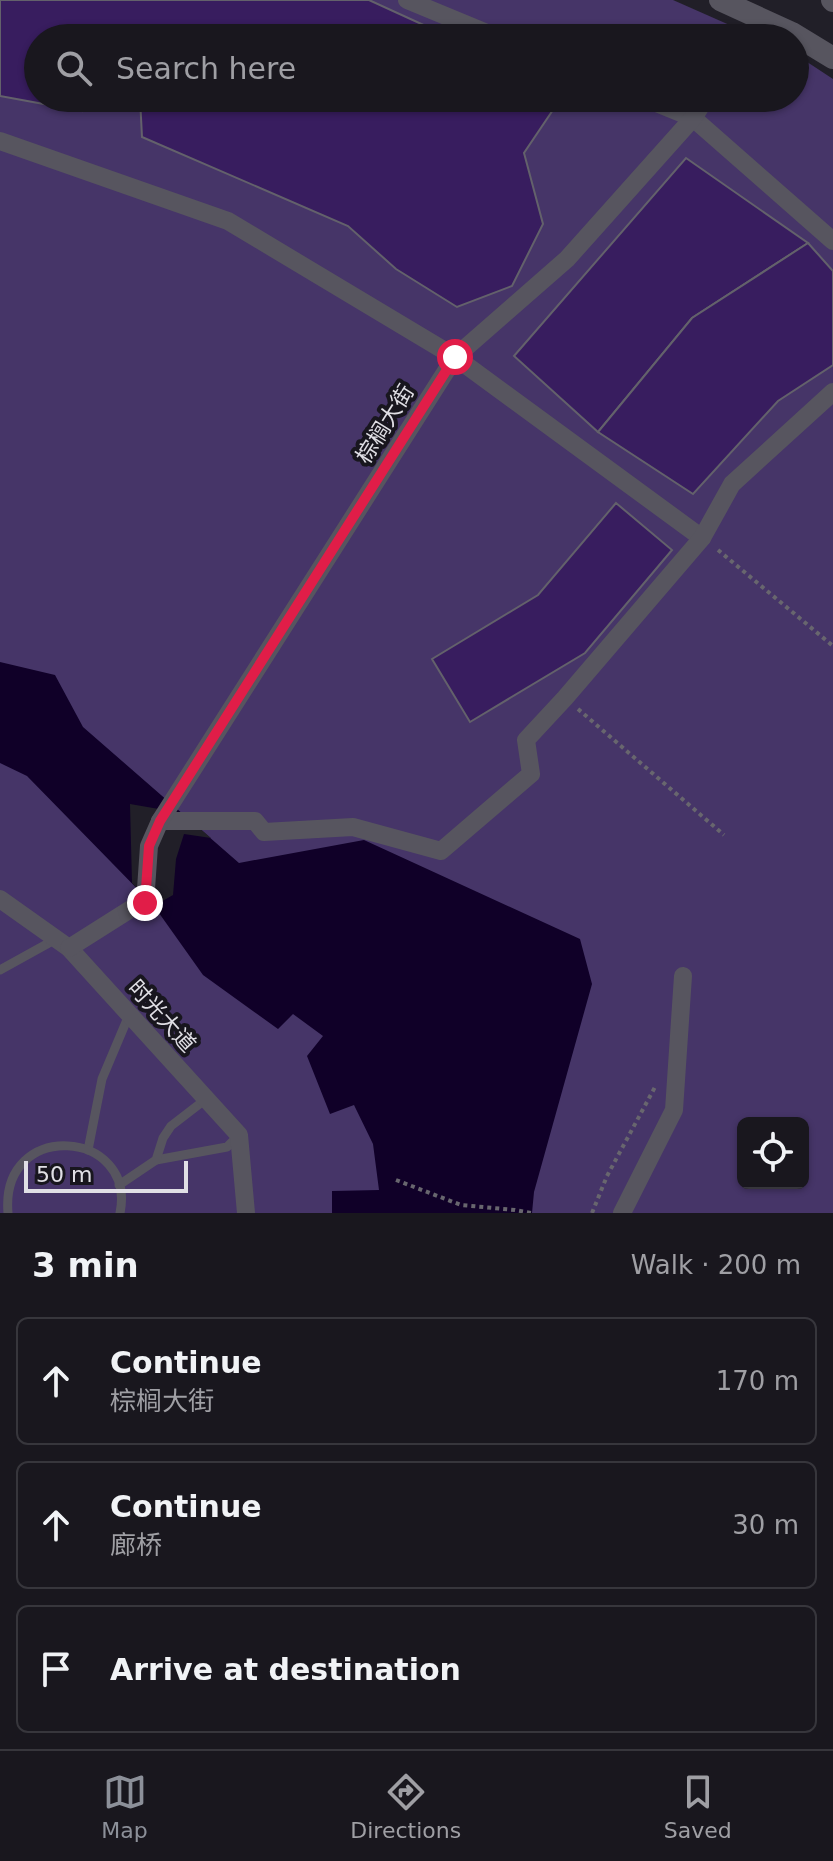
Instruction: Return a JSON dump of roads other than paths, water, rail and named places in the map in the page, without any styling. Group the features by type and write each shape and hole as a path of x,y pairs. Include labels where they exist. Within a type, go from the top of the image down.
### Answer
{"street":[{"path":"407,0 465,24"},
{"path":"720,0 773,24"},
{"path":"757,24 761,18"},
{"path":"809,43 833,58"},
{"path":"678,112 693,118 833,241"},
{"name":"棕榈大街","path":"62,944 145,903 149,846 160,821 455,357 567,259 697,112"},
{"path":"0,141 228,221 455,357 702,538"},
{"path":"160,821 255,821 264,832 353,827 441,851 531,774 526,740 702,538 732,484 833,392"},
{"name":"时光大道","path":"0,899 62,944 239,1135"},
{"path":"622,1213 674,1110 683,976"},
{"path":"239,1135 246,1213"}],"lane":[{"path":"0,970 62,944"},
{"path":"88,1150 102,1079 129,1015"},
{"path":"156,1160 163,1138 171,1126 206,1099"},
{"path":"119,1185 156,1160 227,1147 239,1135"},
{"path":"8,1213 4,1199 14,1174 25,1159 42,1149 60,1144 79,1146 97,1154 111,1168 119,1185 120,1213"}]}
